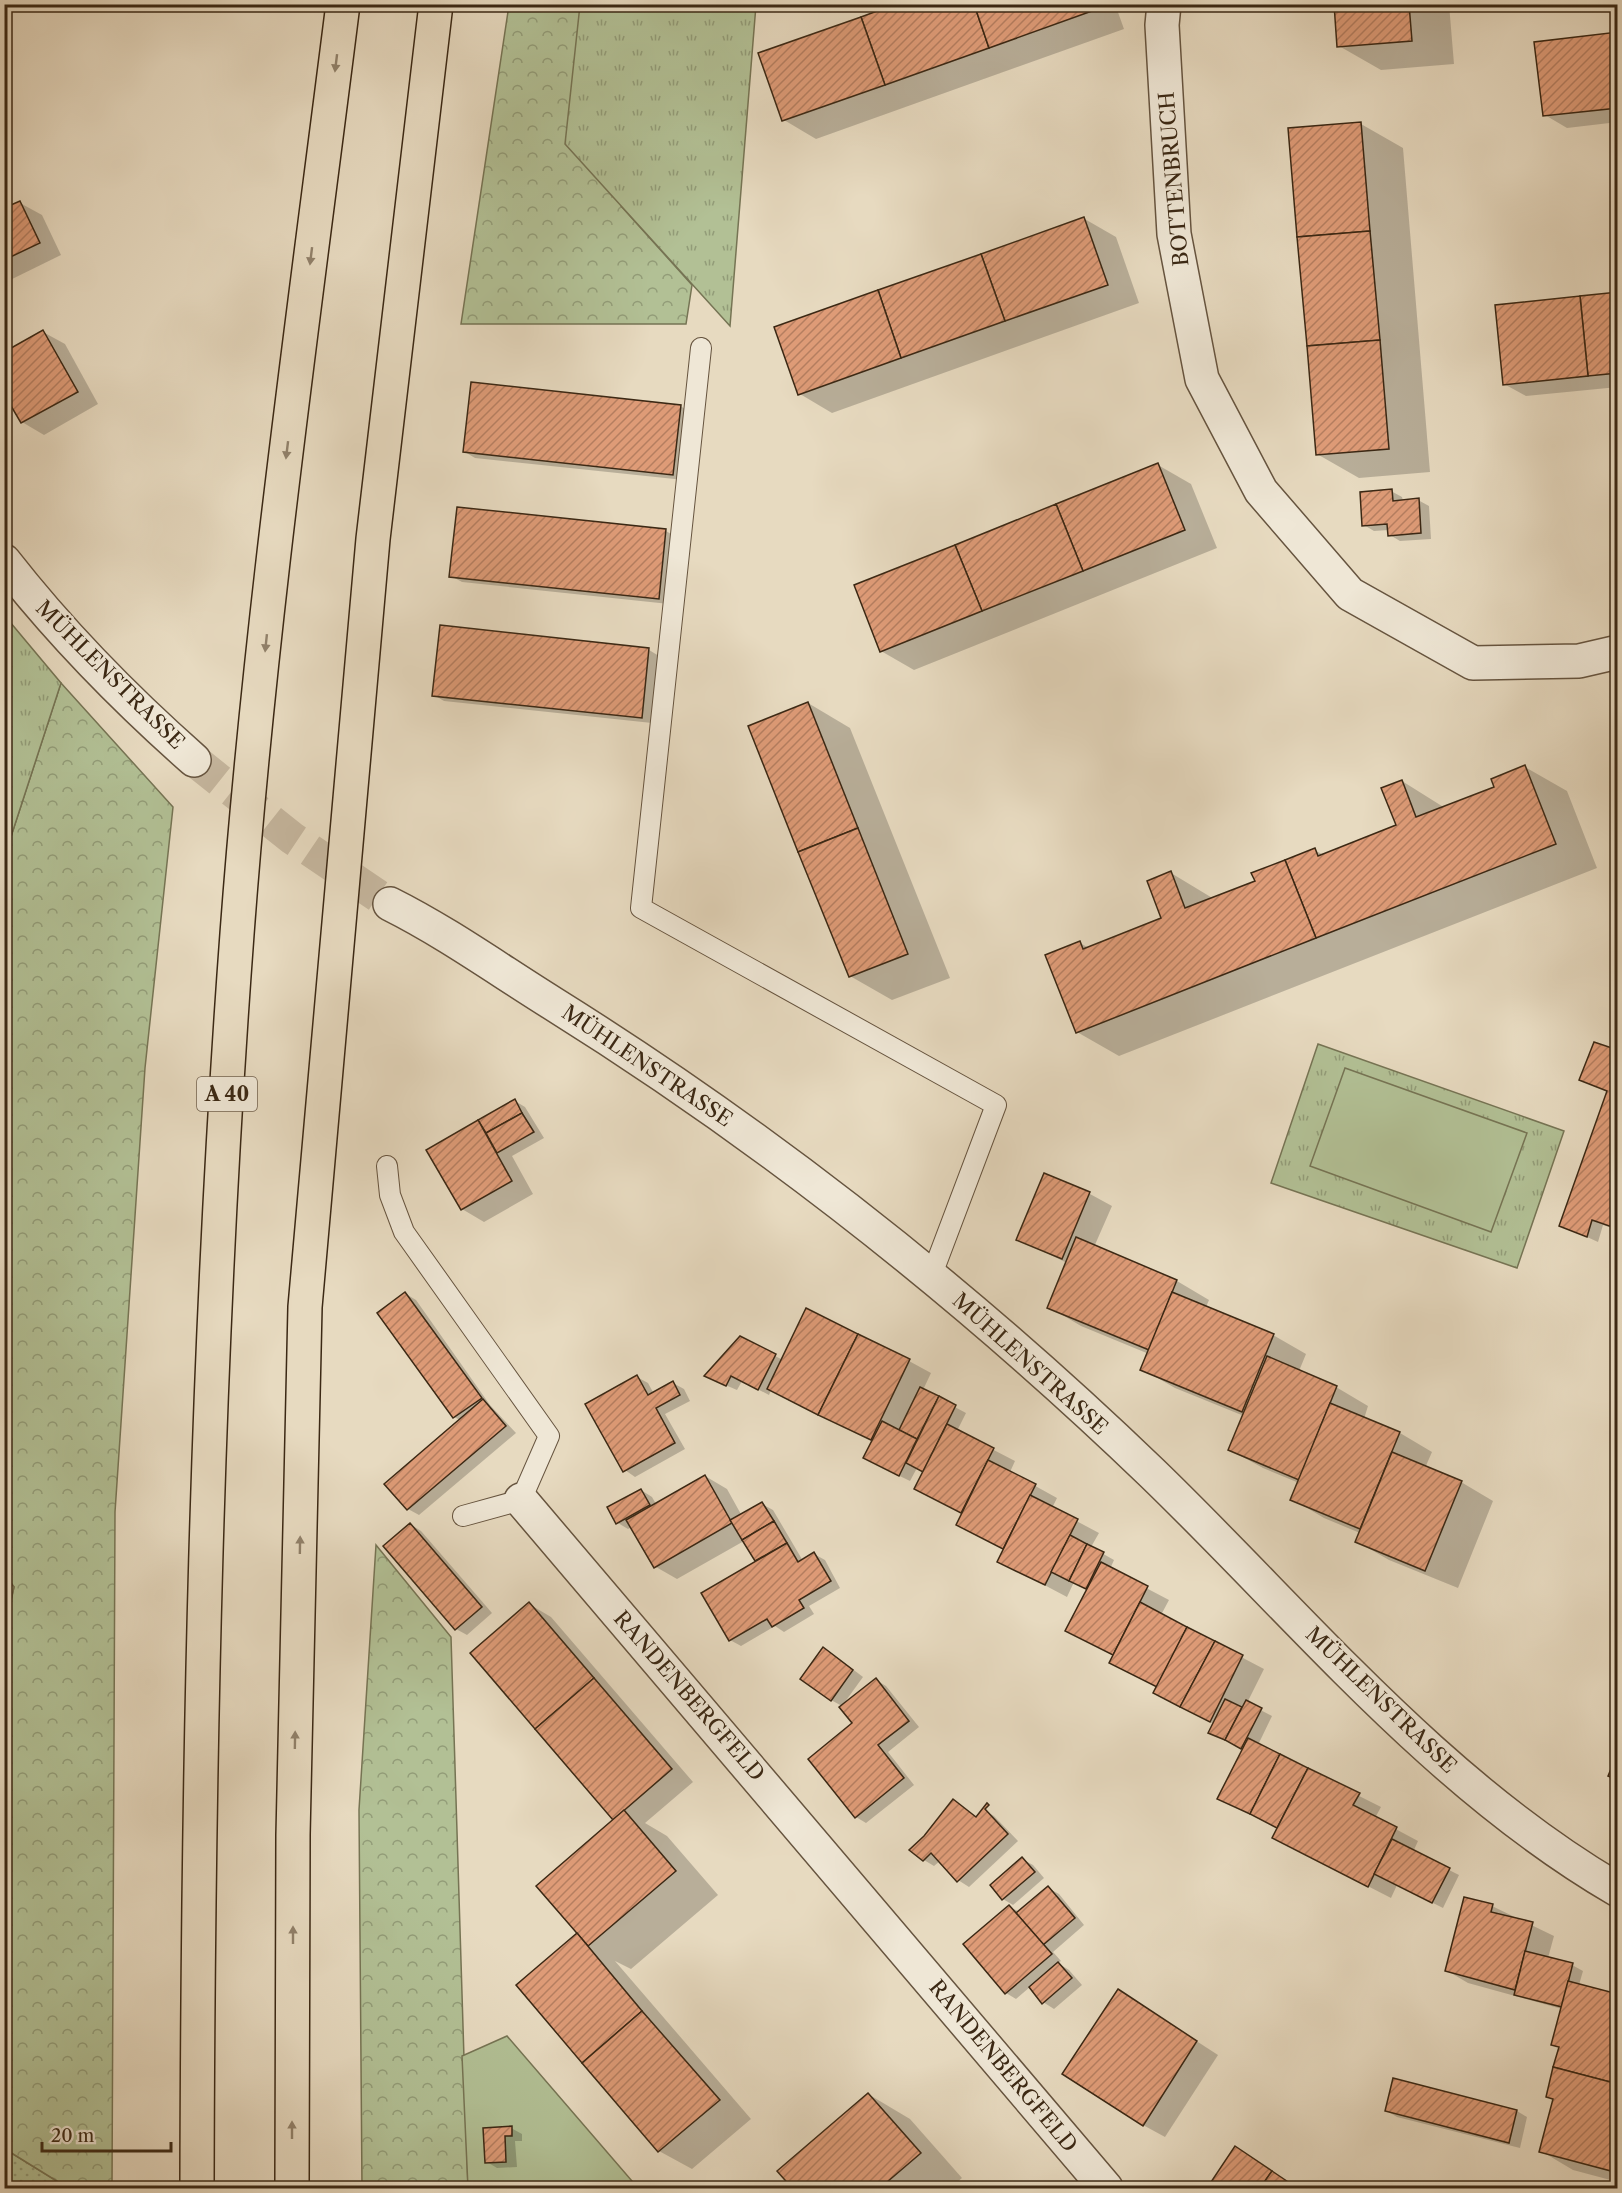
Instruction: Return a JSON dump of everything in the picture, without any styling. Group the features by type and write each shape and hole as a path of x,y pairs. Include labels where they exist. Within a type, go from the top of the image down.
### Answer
{"highway":[{"name":"A 40","path":"197,2188 198,1840 213,1328 237,931 275,550 343,4"},
{"path":"292,2188 293,1835 305,1307 373,540 436,4"}],"street":[{"name":"BOTTENBRUCH","path":"1164,4 1162,25 1174,234 1202,379 1261,491 1350,594 1473,663 1578,661 1617,652"},
{"name":"MÜHLENSTRASSE","path":"4,561 32,597 82,652 136,708 194,760"},
{"name":"MÜHLENSTRASSE","path":"390,904 693,1093 812,1181 1023,1355 1151,1472 1378,1701 1464,1780 1566,1859 1617,1890"},
{"name":"RANDENBERGFELD","path":"521,1500 1106,2188"}],"lane":[{"path":"701,348 641,908 996,1105 931,1277"},
{"path":"387,1166 390,1195 404,1232 549,1436 521,1500 463,1516"}],"green space":[{"path":"509,5 653,5 621,206 692,285 686,324 461,324"},
{"path":"580,5 756,5 730,326 565,144"},
{"path":"5,616 61,683 5,855"},
{"path":"61,683 173,807 145,1068 115,1512 112,2188 68,2188 5,2149 4,1630 14,1587 5,1575 5,855"},
{"path":"1318,1044 1564,1131 1517,1268 1271,1183"},
{"path":"1345,1068 1527,1133 1491,1232 1310,1166"},
{"path":"376,1545 451,1637 468,2188 362,2188 359,1810"},
{"path":"5,1575 14,1587 5,1630"},
{"path":"507,2036 638,2188 468,2188 462,2056"},
{"path":"5,2149 68,2188 5,2188"}],"building":[{"path":"896,4 974,4 989,48 885,85 861,17"},
{"path":"974,4 1090,4 1092,11 989,48"},
{"path":"1334,4 1409,4 1412,41 1337,47"},
{"path":"861,17 885,85 782,121 758,53"},
{"path":"1618,32 1618,108 1543,116 1534,42"},
{"path":"1361,122 1370,231 1297,237 1288,128"},
{"path":"20,201 40,243 4,260 4,208"},
{"path":"1084,217 1108,285 1005,321 981,254"},
{"path":"1370,231 1380,340 1307,346 1297,237"},
{"path":"981,254 1005,321 901,358 878,290"},
{"path":"878,290 901,358 798,395 774,327"},
{"path":"1618,292 1618,373 1588,376 1580,296"},
{"path":"1580,296 1588,376 1503,385 1495,305"},
{"path":"43,330 78,392 21,423 4,394 4,352"},
{"path":"1380,340 1389,449 1316,455 1307,346"},
{"path":"471,382 681,405 673,475 463,452"},
{"path":"1158,463 1185,530 1083,571 1056,504"},
{"path":"1392,489 1393,501 1419,498 1421,533 1388,536 1387,524 1362,526 1360,492"},
{"path":"1056,504 1083,571 982,611 955,545"},
{"path":"457,507 666,529 659,599 449,577"},
{"path":"955,545 982,611 880,652 854,585"},
{"path":"440,625 649,648 642,718 432,696"},
{"path":"808,702 858,828 798,852 748,726"},
{"path":"1525,765 1556,844 1316,938 1285,860 1315,848 1318,856 1396,825 1381,788 1402,780 1416,817 1494,787 1491,779"},
{"path":"858,828 908,954 849,977 798,852"},
{"path":"1285,860 1316,938 1076,1033 1045,955 1080,941 1083,949 1161,918 1147,881 1171,871 1185,908 1255,881 1251,873"},
{"path":"1594,1042 1618,1050 1618,1229 1592,1220 1587,1237 1559,1226 1607,1091 1579,1080"},
{"path":"515,1099 522,1113 486,1133 478,1120"},
{"path":"522,1113 534,1132 497,1153 486,1133"},
{"path":"478,1120 512,1181 461,1210 426,1150"},
{"path":"1044,1173 1090,1192 1062,1259 1016,1240"},
{"path":"1076,1237 1177,1280 1149,1350 1047,1308"},
{"path":"405,1292 482,1398 453,1418 377,1313"},
{"path":"1172,1292 1274,1334 1242,1412 1140,1370"},
{"path":"806,1308 858,1334 818,1415 767,1389"},
{"path":"858,1334 910,1359 871,1440 818,1415"},
{"path":"740,1336 776,1354 758,1390 731,1376 726,1386 704,1376"},
{"path":"1267,1356 1337,1386 1299,1480 1228,1450"},
{"path":"637,1375 648,1395 673,1381 680,1395 656,1408 675,1443 623,1472 585,1404"},
{"path":"920,1387 939,1396 917,1439 899,1430"},
{"path":"939,1396 956,1405 923,1472 906,1463"},
{"path":"483,1399 506,1426 407,1510 384,1484"},
{"path":"1330,1403 1400,1432 1360,1529 1290,1500"},
{"path":"882,1421 917,1439 899,1476 863,1458"},
{"path":"947,1424 994,1448 961,1513 914,1489"},
{"path":"1392,1452 1462,1481 1425,1571 1355,1542"},
{"path":"988,1460 1036,1484 1003,1549 956,1525"},
{"path":"705,1475 732,1523 654,1568 626,1520"},
{"path":"641,1489 650,1505 616,1524 607,1507"},
{"path":"1030,1495 1078,1519 1045,1585 997,1562"},
{"path":"762,1502 774,1521 742,1540 730,1520"},
{"path":"774,1521 787,1543 755,1561 742,1540"},
{"path":"410,1523 482,1607 455,1630 383,1546"},
{"path":"1070,1535 1087,1544 1069,1581 1051,1572"},
{"path":"787,1543 798,1562 814,1552 831,1581 799,1600 804,1608 772,1627 767,1619 729,1641 701,1593"},
{"path":"1087,1544 1104,1552 1086,1589 1069,1581"},
{"path":"1101,1562 1148,1586 1113,1655 1065,1631"},
{"path":"529,1602 594,1678 535,1729 470,1653"},
{"path":"1140,1602 1187,1627 1157,1687 1109,1663"},
{"path":"1187,1627 1215,1641 1180,1707 1153,1693"},
{"path":"1215,1641 1243,1655 1210,1722 1180,1707"},
{"path":"823,1647 853,1670 831,1701 800,1679"},
{"path":"594,1678 672,1769 613,1820 535,1729"},
{"path":"876,1678 909,1721 878,1745 904,1778 855,1818 808,1759 852,1723 839,1707"},
{"path":"1225,1699 1242,1707 1225,1740 1208,1733"},
{"path":"1246,1700 1262,1708 1241,1749 1225,1740"},
{"path":"1248,1738 1280,1754 1250,1814 1217,1799"},
{"path":"1618,1752 1618,1780 1608,1776"},
{"path":"1280,1754 1308,1768 1277,1828 1250,1814"},
{"path":"1308,1768 1360,1793 1353,1805 1397,1827 1368,1887 1272,1838"},
{"path":"953,1799 976,1817 987,1803 989,1805 985,1809 1008,1834 957,1882 931,1853 923,1861 909,1850 924,1836"},
{"path":"624,1810 676,1871 588,1946 536,1886"},
{"path":"1392,1839 1450,1868 1432,1903 1374,1874"},
{"path":"1022,1857 1035,1872 1002,1900 990,1885"},
{"path":"1048,1886 1075,1918 1043,1945 1016,1913"},
{"path":"1464,1897 1493,1904 1491,1912 1533,1922 1515,1990 1445,1971"},
{"path":"1009,1905 1052,1954 1005,1994 963,1944"},
{"path":"577,1933 642,2011 582,2063 516,1985"},
{"path":"1525,1951 1573,1963 1562,2007 1514,1995"},
{"path":"1058,1962 1072,1978 1042,2004 1029,1987"},
{"path":"1568,1981 1618,1994 1618,2084 1553,2067 1559,2047 1551,2045"},
{"path":"1118,1989 1197,2041 1143,2126 1062,2074"},
{"path":"642,2011 720,2100 658,2152 582,2063"},
{"path":"1553,2067 1618,2084 1618,2147 1611,2171 1539,2152 1553,2099 1546,2097"},
{"path":"1393,2078 1517,2110 1509,2143 1385,2111"},
{"path":"868,2093 921,2153 880,2188 792,2188 777,2171"},
{"path":"512,2126 512,2136 505,2136 506,2162 485,2163 483,2128"},
{"path":"1235,2146 1272,2171 1260,2188 1207,2188"},
{"path":"1272,2171 1297,2188 1260,2188"}],"tunnel":[{"path":"194,760 292,838 390,904"}]}
